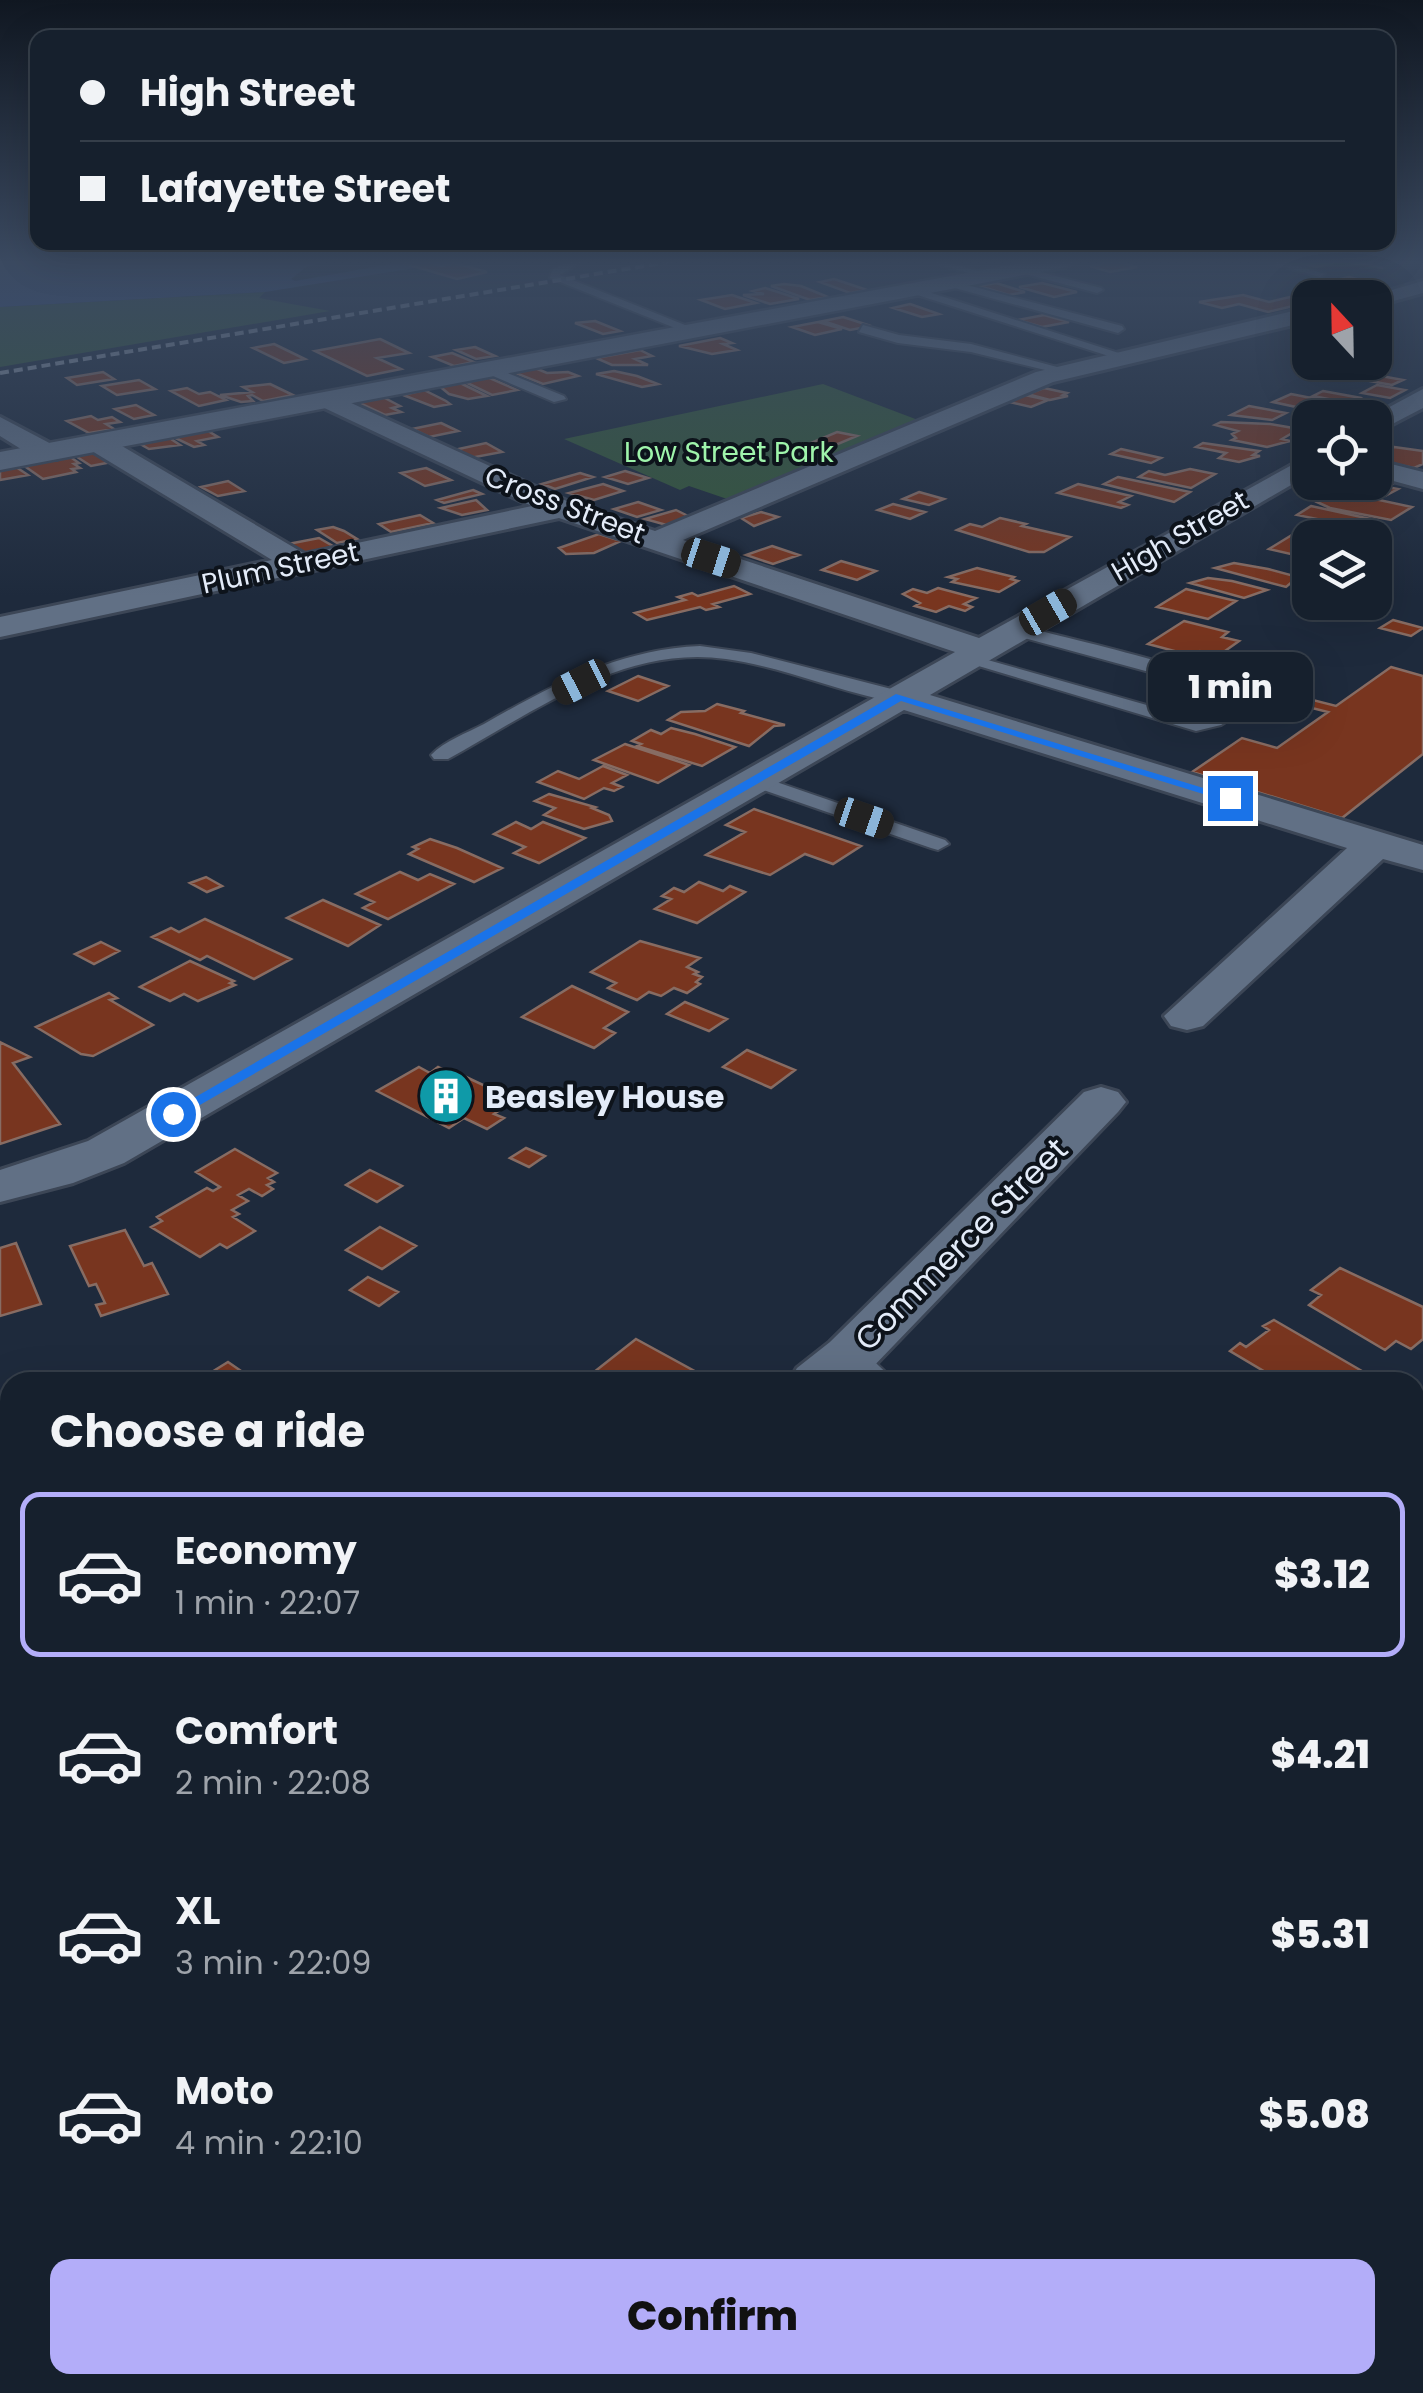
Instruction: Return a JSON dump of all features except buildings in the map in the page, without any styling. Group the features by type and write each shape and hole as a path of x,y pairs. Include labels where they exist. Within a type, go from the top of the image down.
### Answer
{"main road":[{"path":"0,462 475,373"}],"street":[{"path":"658,540 1004,392 1061,373"},
{"path":"1392,415 1423,397"},
{"name":"Cross Street","path":"327,400 561,509 973,654"},
{"path":"0,424 47,453"},
{"path":"96,442 300,564"},
{"path":"1392,472 1423,480"},
{"name":"High Street","path":"0,1186 55,1172 106,1152 1292,473"},
{"name":"Plum Street","path":"0,627 561,509"},
{"path":"900,697 1423,858"},
{"path":"1188,1016 1376,843"},
{"name":"Commerce Street","path":"852,1372 1101,1102"}],"lane":[{"path":"496,373 559,399"},
{"path":"973,654 1196,725 1249,701 1202,681 1016,630"},
{"path":"442,755 581,682 666,652 702,650 786,668 868,693 900,697"},
{"path":"753,780 938,844"}],"green space":[{"name":"Low Street Park","path":"823,384 918,420 730,500 689,486 680,490 564,439"}],"place":[{"name":"Beasley House","path":"446,1096"}],"route":[{"path":"173,1114 900,697 1230,798"}]}
